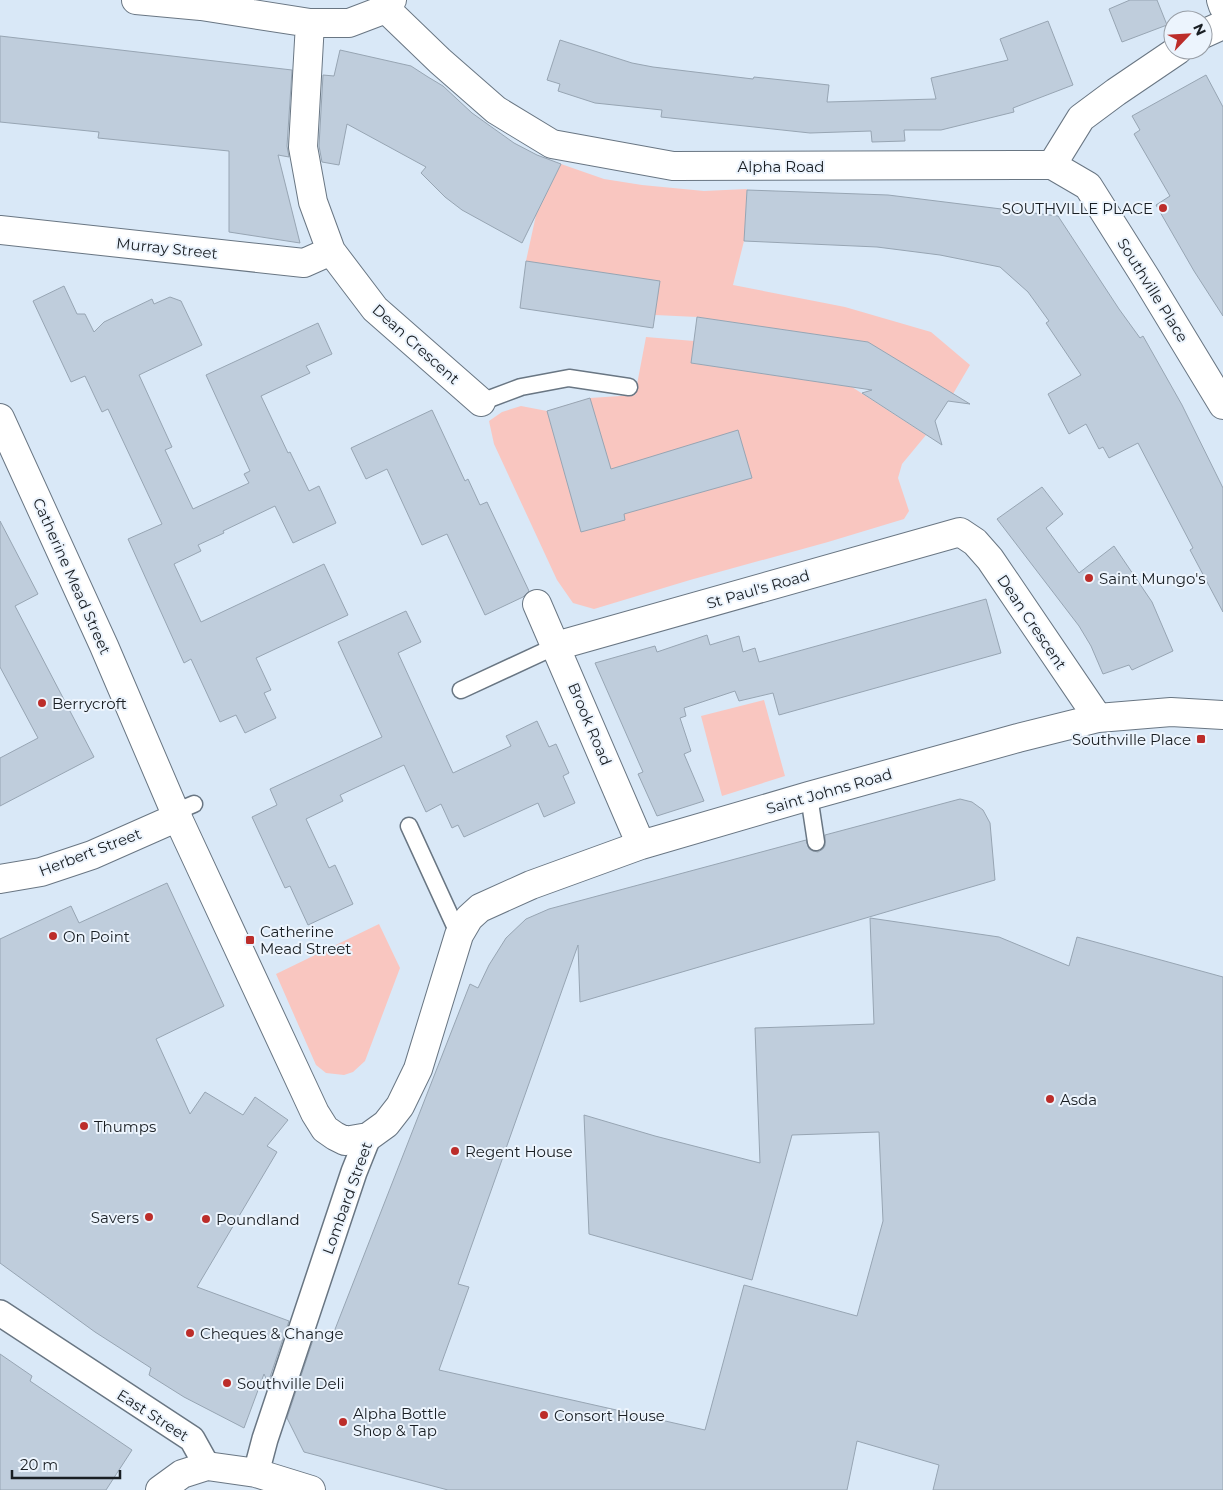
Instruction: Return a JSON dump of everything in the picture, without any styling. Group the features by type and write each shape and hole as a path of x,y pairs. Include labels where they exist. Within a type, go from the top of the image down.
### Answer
{"main road":[{"path":"136,0 201,6 310,23 349,23 389,4"},
{"path":"1221,0 1223,6"},
{"name":"Alpha Road","path":"389,4 440,61 496,110 552,144 673,166 1052,165"},
{"name":"Dean Crescent","path":"310,23 302,147 313,202 331,251 375,309 481,402"},
{"path":"1052,165 1081,118 1163,60"},
{"name":"Southville Place","path":"1052,165 1088,186 1223,405"},
{"name":"Murray Street","path":"0,230 304,263 331,251"},
{"name":"Catherine Mead Street","path":"0,418 182,811 315,1113 325,1128 345,1141 368,1137"},
{"name":"Dean Crescent","path":"960,532 975,542 990,559 1098,718"},
{"name":"St Paul's Road","path":"556,646 960,532"},
{"name":"Brook Road","path":"537,604 642,844"},
{"name":"Saint Johns Road","path":"459,935 469,918 480,908 530,885 642,844 1018,738 1098,718 1171,712 1223,715"},
{"name":"Herbert Street","path":"0,879 41,872 92,855 182,811"},
{"name":"Lombard Street","path":"368,1137 386,1124 400,1106 418,1069 459,935"},
{"path":"160,1490 182,1474 206,1466 256,1473 311,1490"}],"street":[{"name":"Lombard Street","path":"256,1473 265,1439 354,1172 368,1137"},
{"name":"East Street","path":"0,1313 192,1439 206,1466"}],"lane":[{"path":"481,402 521,387 569,378 630,388"},
{"path":"462,690 556,646"},
{"path":"809,796 816,842"},
{"path":"409,826 459,935"}],"shaded area":[{"path":"561,164 604,179 642,185 704,191 747,189 744,241 733,285 845,307 931,332 970,365 953,394 868,342 697,317 655,315 659,281 526,261 536,215"},
{"path":"646,337 694,341 691,363 852,387 926,435 902,464 898,478 909,511 904,519 594,609 573,603 557,580 494,444 489,421 502,412 521,406 547,411 590,398 635,395"},
{"path":"764,700 785,776 722,796 701,716"},
{"path":"379,924 400,968 365,1061 353,1072 344,1075 326,1073 316,1065 276,974"}],"building":[{"path":"1130,0 1157,0 1163,15 1163,27 1122,42 1109,9"},
{"path":"1048,21 1073,85 1013,108 1014,112 941,130 904,130 905,141 872,142 871,131 810,133 661,117 662,110 595,103 558,91 560,84 547,80 560,40 632,63 653,67 753,79 754,77 829,85 827,102 936,99 931,78 1008,60 1000,39"},
{"path":"0,36 292,70 287,146 289,157 278,155 300,243 229,232 229,151 98,138 99,132 0,122"},
{"path":"340,50 411,66 443,86 472,113 514,143 537,155 561,164 522,243 462,210 445,197 421,173 426,167 347,124 339,165 322,162 319,146 323,75 334,76"},
{"path":"1206,75 1223,107 1223,316 1194,271 1156,205 1170,196 1134,134 1140,130 1132,116"},
{"path":"747,190 888,195 1058,216 1119,309 1140,338 1143,336 1182,405 1223,488 1223,612 1190,550 1193,548 1138,443 1109,458 1103,447 1099,449 1086,424 1069,434 1048,394 1081,375 1046,323 1049,321 1028,292 1000,267 940,255 877,247 744,241"},
{"path":"526,261 660,281 653,328 520,308"},
{"path":"64,286 77,314 85,314 94,332 104,322 152,299 154,304 170,297 181,301 202,345 139,375 172,447 165,450 193,509 249,483 244,474 250,471 206,375 318,323 332,354 306,366 310,373 261,396 288,453 290,452 309,491 319,486 336,523 293,543 275,506 198,545 201,551 174,564 201,622 324,564 348,615 256,658 271,690 264,693 276,718 245,733 236,715 220,722 191,659 184,663 128,539 162,524 108,409 102,412 85,376 71,382 33,301"},
{"path":"697,317 868,342 970,404 948,401 935,421 942,445 862,393 872,390 691,363"},
{"path":"590,398 611,469 738,430 752,478 624,514 625,520 581,532 547,411"},
{"path":"432,410 465,481 468,479 480,505 487,502 529,591 523,597 485,615 447,534 422,545 387,469 366,479 351,448"},
{"name":"Saint Mungo's","path":"1042,487 1063,514 1046,528 1079,573 1114,546 1152,602 1173,651 1132,670 1129,665 1103,674 1091,646 1079,626 997,519"},
{"name":"Berrycroft","path":"0,521 38,594 15,606 94,757 0,806 0,758 38,738 0,667"},
{"path":"986,599 1001,653 779,715 773,693 739,701 735,691 684,708 686,716 680,718 691,751 684,754 704,801 657,816 638,774 643,772 595,663 655,646 657,652 707,635 710,645 739,636 743,652 755,648 759,662"},
{"path":"406,611 421,642 398,653 453,773 511,746 506,736 537,721 549,747 556,744 569,773 563,776 575,803 544,817 538,803 464,837 458,825 452,828 441,804 426,812 404,765 340,795 343,801 306,819 329,868 335,865 353,904 308,925 290,886 285,888 252,817 277,805 270,789 382,737 338,642"},
{"path":"960,799 972,802 983,810 990,823 995,880 580,1002 578,945 458,1284 469,1287 439,1370 705,1430 744,1285 857,1316 883,1221 879,1132 792,1135 752,1280 589,1234 584,1115 655,1136 760,1163 755,1028 874,1024 870,918 999,937 1069,966 1077,937 1223,977 1223,1490 933,1490 939,1465 857,1441 847,1490 448,1490 304,1452 287,1418 316,1331 332,1337 470,984 478,988 489,965 506,938 526,919 549,909 806,840 809,849 818,852 825,846 825,835"},
{"path":"167,883 224,1006 156,1039 190,1114 205,1092 243,1115 255,1097 288,1120 267,1146 277,1152 197,1287 289,1321 268,1383 264,1374 244,1428 184,1397 149,1375 151,1368 95,1332 0,1263 0,939 71,906 79,923"},
{"path":"0,1354 32,1376 30,1381 132,1450 106,1490 0,1490"}],"place":[{"name":"SOUTHVILLE PLACE","path":"1163,208"},
{"name":"Saint Mungo's","path":"1089,578"},
{"name":"Berrycroft","path":"42,703"},
{"name":"Southville Place","path":"1201,739"},
{"name":"On Point","path":"53,936"},
{"name":"Catherine Mead Street","path":"250,940"},
{"name":"Asda","path":"1050,1099"},
{"name":"Thumps","path":"84,1126"},
{"name":"Regent House","path":"455,1151"},
{"name":"Savers","path":"149,1217"},
{"name":"Poundland","path":"206,1219"},
{"name":"Cheques & Change","path":"190,1333"},
{"name":"Southville Deli","path":"227,1383"},
{"name":"Consort House","path":"544,1415"},
{"name":"Alpha Bottle Shop & Tap","path":"343,1422"}]}
